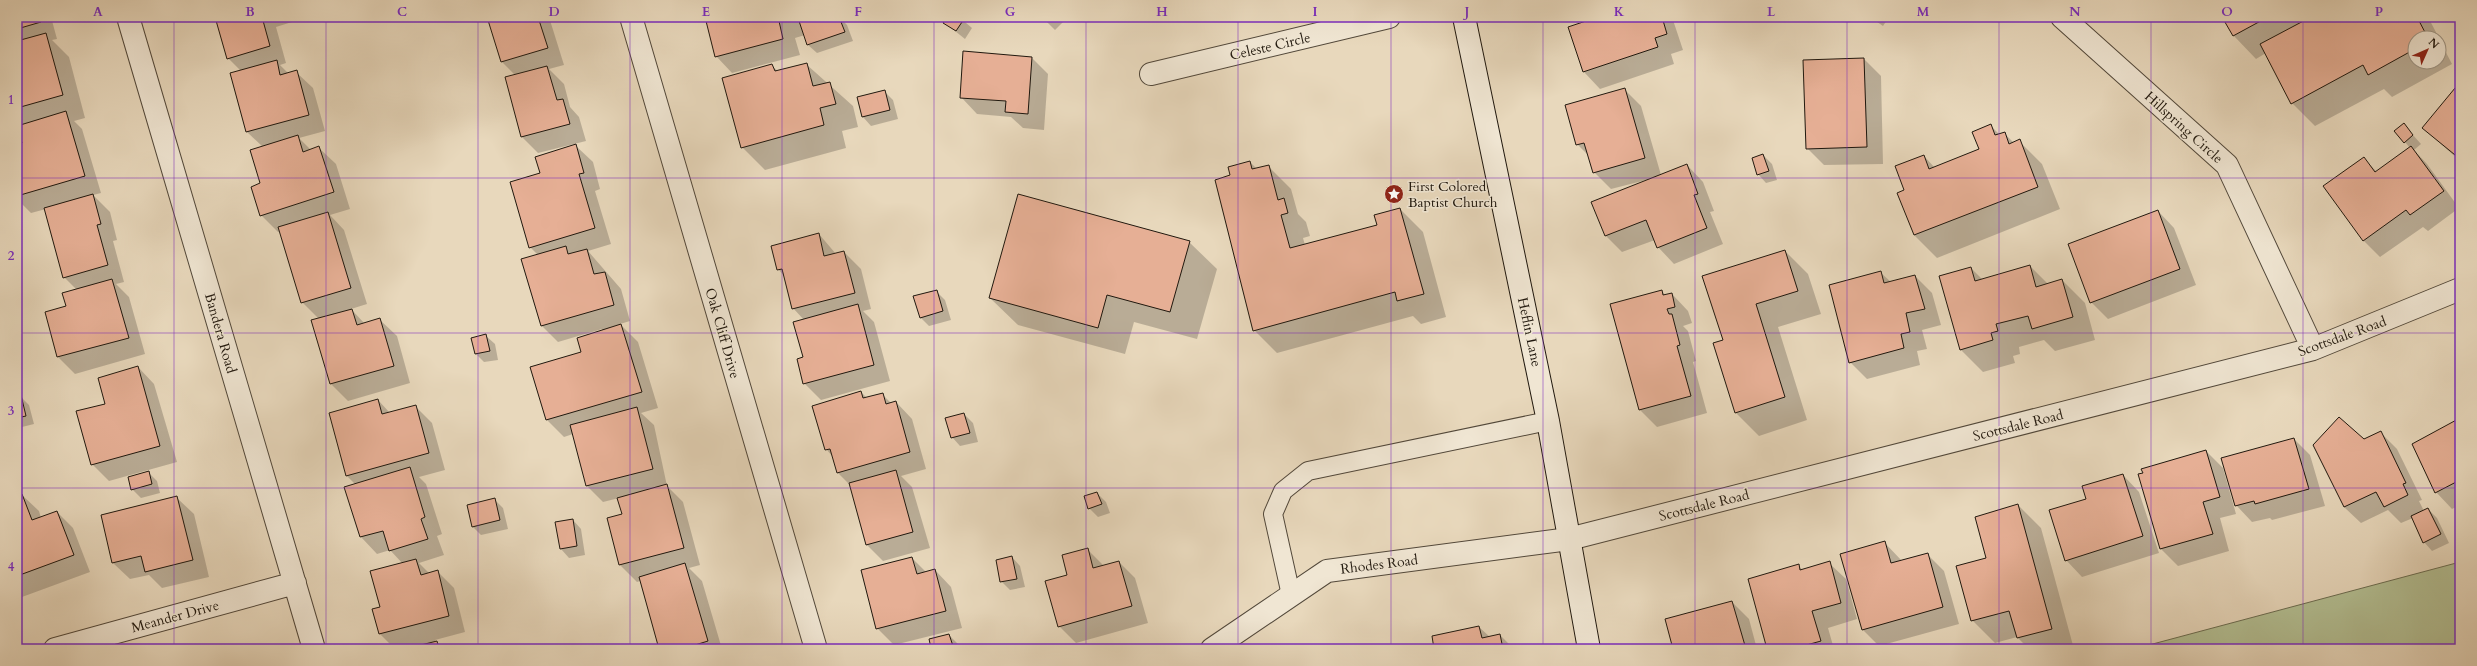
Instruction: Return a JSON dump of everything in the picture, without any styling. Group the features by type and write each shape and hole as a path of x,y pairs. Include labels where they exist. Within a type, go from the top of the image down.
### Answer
{"street":[{"name":"Bandera Road","path":"128,17 314,649"},
{"name":"Oak Cliff Drive","path":"631,17 816,649"},
{"name":"Celeste Circle","path":"1151,74 1389,17"},
{"name":"Heflin Lane","path":"1464,17 1548,421 1589,649"},
{"name":"Hillspring Circle","path":"2062,17 2227,165 2313,349"},
{"name":"Scottsdale Road","path":"1569,539 2313,349 2460,289"},
{"name":"Rhodes Road","path":"1212,649 1327,571 1569,539"},
{"name":"Meander Drive","path":"55,649 295,583"}],"lane":[{"path":"1291,596 1273,514 1283,491 1308,471 1548,421"}],"green space":[{"path":"2460,562 2460,649 2134,649"}],"building":[{"path":"17,17 39,17 41,22 17,29"},
{"path":"215,17 262,17 270,46 227,59"},
{"path":"487,17 538,17 548,48 501,62"},
{"path":"705,17 797,17 779,21 783,39 715,57"},
{"path":"812,17 826,17 827,20 839,17 845,32 807,45 799,21"},
{"path":"947,17 964,19 956,31 943,23"},
{"path":"1598,17 1662,17 1667,34 1655,38 1658,47 1583,72 1568,27"},
{"path":"2222,17 2268,17 2233,36"},
{"path":"2311,17 2417,17 2424,30 2407,30 2407,53 2368,75 2363,65 2291,104 2260,44"},
{"path":"46,33 63,95 17,108 17,41"},
{"path":"963,51 1032,57 1028,114 1005,112 1006,101 960,98"},
{"path":"1864,58 1867,147 1806,149 1803,60"},
{"path":"277,60 280,75 297,70 309,115 246,132 230,73"},
{"path":"807,63 813,86 830,82 836,104 820,108 824,125 741,148 722,78 772,64 775,71"},
{"path":"547,66 557,100 563,99 570,124 521,137 505,77"},
{"path":"2460,82 2460,159 2422,128"},
{"path":"1625,88 1645,158 1593,173 1584,143 1576,145 1565,105"},
{"path":"885,90 890,110 862,117 857,97"},
{"path":"66,111 85,176 17,196 17,145 22,143 17,126"},
{"path":"2404,123 2413,135 2404,143 2394,131"},
{"path":"1991,124 1995,135 2005,132 2009,144 2020,139 2038,187 1914,235 1897,193 1904,190 1895,166 1924,155 1929,169 1979,149 1972,132"},
{"path":"298,135 303,152 319,146 334,192 260,216 251,187 260,183 250,150"},
{"path":"576,144 584,173 579,174 595,228 529,248 510,182 540,173 535,157"},
{"path":"2411,146 2444,191 2410,215 2406,210 2363,241 2323,186 2364,157 2375,172"},
{"path":"1763,154 1769,171 1757,175 1752,158"},
{"path":"1250,161 1252,169 1269,165 1278,200 1284,198 1288,213 1281,215 1290,248 1377,225 1374,215 1400,208 1424,294 1397,301 1395,292 1253,331 1215,180 1230,175 1228,167"},
{"path":"1687,164 1698,194 1694,195 1707,228 1657,248 1646,220 1605,236 1591,202"},
{"path":"93,194 101,224 97,225 108,265 63,278 44,208"},
{"path":"1018,194 1190,241 1170,312 1107,295 1098,328 989,298"},
{"path":"2158,210 2180,269 2090,303 2068,244"},
{"path":"328,212 351,288 301,303 278,227"},
{"path":"819,233 824,256 844,251 855,293 792,309 782,269 777,270 771,246"},
{"path":"566,246 568,254 587,249 594,274 605,272 614,305 541,326 521,259"},
{"path":"1785,250 1798,291 1756,304 1785,397 1735,413 1713,343 1723,340 1702,276"},
{"path":"2030,265 2036,287 2062,279 2073,317 2032,329 2028,316 1996,324 1998,331 1991,333 1993,340 1960,350 1939,276 1971,267 1975,281"},
{"path":"1881,271 1884,283 1915,275 1925,309 1906,313 1910,332 1901,334 1904,348 1849,363 1829,285"},
{"path":"112,279 129,338 57,357 45,312 66,306 62,293"},
{"path":"937,290 943,311 920,318 913,296"},
{"path":"1662,290 1663,295 1672,293 1675,307 1667,309 1669,314 1672,314 1680,345 1677,346 1691,396 1639,410 1610,304"},
{"path":"858,304 874,365 803,384 797,359 803,357 793,322"},
{"path":"352,309 357,325 380,318 394,366 330,384 311,320"},
{"path":"621,324 642,392 546,420 530,367 581,352 577,338"},
{"path":"486,334 490,351 475,354 471,338"},
{"path":"138,366 160,446 91,465 76,411 105,404 98,378"},
{"path":"861,391 863,398 883,393 886,404 896,401 910,452 837,473 830,449 825,450 812,406"},
{"path":"21,395 26,416 17,418 17,396"},
{"path":"378,399 382,414 416,405 429,453 346,476 329,413"},
{"path":"637,407 653,469 586,486 570,425"},
{"path":"964,413 970,433 951,438 945,418"},
{"path":"2339,417 2364,439 2381,431 2406,483 2403,484 2408,495 2384,507 2376,492 2344,507 2313,445"},
{"path":"2460,418 2460,480 2435,493 2412,444"},
{"path":"2294,438 2309,489 2255,504 2254,501 2235,506 2221,458"},
{"path":"2206,450 2220,497 2203,502 2213,534 2160,549 2138,474 2143,473 2141,469"},
{"path":"410,467 425,517 421,519 428,539 389,551 383,531 360,537 344,487"},
{"path":"896,470 913,532 866,545 849,483"},
{"path":"149,471 152,484 131,490 128,477"},
{"path":"2123,474 2143,536 2065,561 2049,510 2086,499 2082,486"},
{"path":"667,484 684,548 619,565 607,518 622,514 617,498"},
{"path":"1097,492 1102,504 1088,509 1084,496"},
{"path":"22,494 32,520 57,511 74,555 17,576 17,495"},
{"path":"177,496 193,560 145,572 141,556 112,563 101,515"},
{"path":"495,498 500,520 472,527 467,505"},
{"path":"2018,504 2052,629 2017,638 2009,611 1971,621 1956,566 1986,558 1975,517"},
{"path":"2428,508 2441,534 2423,543 2411,516"},
{"path":"573,519 577,546 560,549 555,522"},
{"path":"1885,541 1891,563 1928,553 1943,607 1862,630 1840,554"},
{"path":"1088,548 1093,568 1119,561 1132,606 1058,627 1045,581 1067,575 1062,555"},
{"path":"1012,556 1017,579 1000,582 996,560"},
{"path":"912,557 917,574 935,569 946,611 876,629 861,570"},
{"path":"416,559 421,575 438,570 449,616 379,634 372,609 380,607 370,571"},
{"path":"1830,561 1841,603 1812,611 1821,641 1792,649 1767,649 1748,579 1799,564 1800,570"},
{"path":"685,563 708,641 682,649 659,649 639,577"},
{"path":"1732,601 1746,649 1673,649 1665,619"},
{"path":"1479,626 1482,638 1500,634 1503,649 1434,649 1432,636"},
{"path":"949,634 954,649 926,649 931,648 929,639"},
{"path":"437,641 439,649 405,649"}],"place":[{"name":"First Colored Baptist Church","path":"1394,194"}]}
